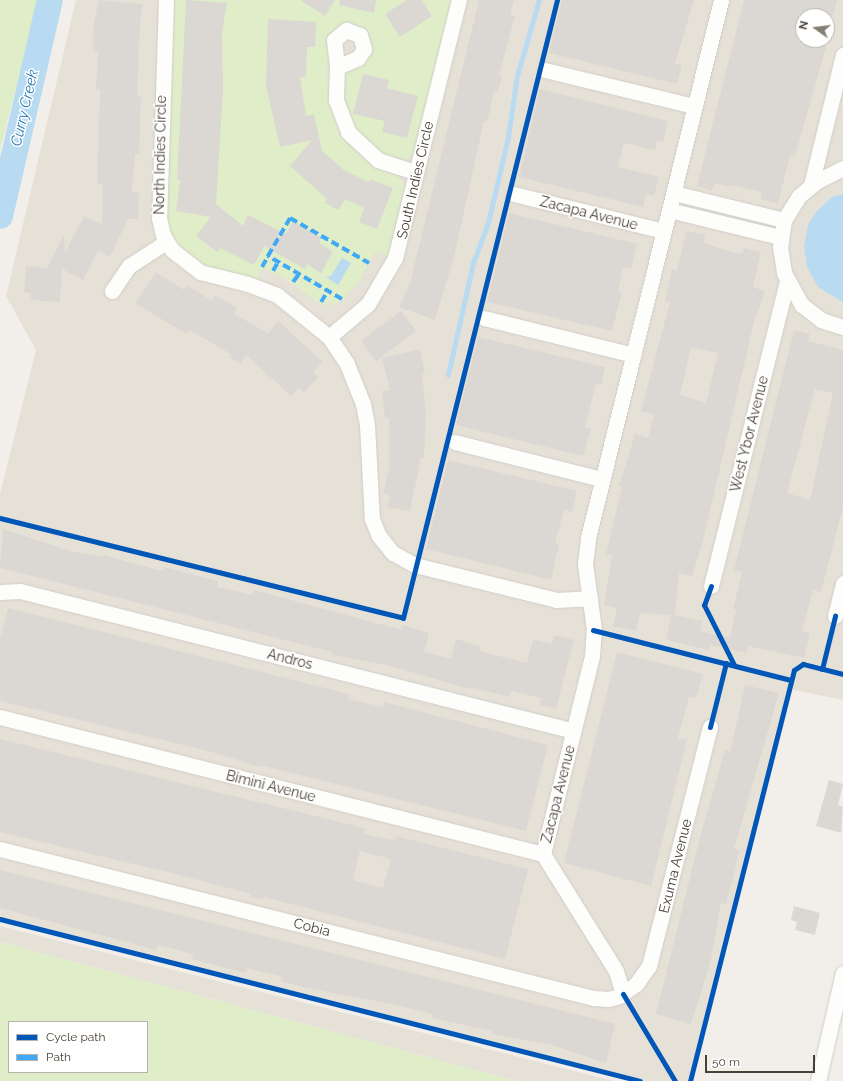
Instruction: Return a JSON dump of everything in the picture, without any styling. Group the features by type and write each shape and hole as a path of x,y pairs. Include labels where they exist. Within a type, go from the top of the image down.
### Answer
{"street":[{"name":"North Indies Circle","path":"166,0 159,218 166,242 180,258 200,272 248,284 277,295 329,337 347,364 363,404 367,425 370,498 375,527 393,553 415,565 556,600 590,598"},
{"name":"South Indies Circle","path":"329,337 368,304 387,276 400,246 416,172 459,0"},
{"name":"Zacapa Avenue","path":"623,994 616,971 543,854 592,656 594,629 585,553 721,0"},
{"path":"811,186 843,55"},
{"path":"337,67 336,100 348,132 378,160 416,172"},
{"path":"545,70 694,106"},
{"path":"843,168 811,186 799,196 782,228 781,260 787,282 808,311 821,320 843,327"},
{"path":"674,193 782,228"},
{"name":"Zacapa Avenue","path":"514,194 664,231"},
{"path":"670,210 782,228"},
{"path":"112,291 129,266 166,242"},
{"name":"West Ybor Avenue","path":"711,586 787,282"},
{"path":"484,318 633,355"},
{"path":"454,442 602,479"},
{"path":"835,616 843,583"},
{"name":"Andros","path":"2,591 20,591 574,731"},
{"name":"Bimini Avenue","path":"0,717 543,854"},
{"name":"Exuma Avenue","path":"623,994 644,976 653,956 710,727"},
{"name":"Cobia","path":"0,849 593,998 608,999 623,994"},
{"path":"818,1081 843,973"}],"shaded area":[{"path":"76,0 843,0 843,700 789,689 690,1081 640,1081 0,919 0,494 36,350 6,296"},
{"path":"0,926 614,1081 516,1081 0,942"}],"green space":[{"path":"0,0 38,0 0,151"},
{"path":"172,0 452,0 413,154 406,160 376,151 357,134 342,101 343,73 356,65 362,30 329,49 330,106 340,133 364,159 397,174 405,185 388,256 375,252 357,285 335,306 330,302 324,306 284,278 261,268 257,280 205,268 174,242 165,223"},
{"path":"0,942 516,1081 0,1081"}],"water":[{"path":"843,194 843,302 818,287 807,267 804,246 808,225 816,212 832,197"},
{"path":"342,258 351,263 338,285 326,277 331,276"}],"building":[{"path":"99,0 143,4 140,23 137,96 141,96 139,154 135,154 132,192 139,193 138,219 128,219 110,257 98,251 83,280 62,269 60,302 31,300 31,293 24,292 26,266 47,268 64,234 65,252 84,216 102,224 103,184 97,184 100,89 96,89 98,51 93,51 93,27"},
{"path":"186,0 227,3 222,32 223,89 216,204 243,226 248,215 286,234 293,221 322,238 319,243 333,252 321,273 307,264 305,269 264,246 254,265 220,248 217,252 196,236 211,217 176,211 180,180 177,180"},
{"path":"300,0 335,0 325,16"},
{"path":"340,0 376,0 374,13 339,5"},
{"path":"407,0 422,0 432,16 400,37 385,14"},
{"path":"479,0 514,0 510,15 515,16 499,75 502,76 498,92 494,91 487,122 484,121 454,257 435,320 399,307 410,283"},
{"path":"562,0 694,0 675,64 682,65 677,84 549,53"},
{"path":"744,0 837,0 835,8 795,8 795,48 826,48 795,156 790,155 778,204 760,199 762,192 731,185 730,187 714,183 712,191 697,186"},
{"path":"268,19 316,22 315,47 307,47 306,77 300,77 306,116 314,114 322,151 344,170 369,182 370,179 393,188 377,229 359,222 364,208 345,199 339,210 325,203 327,199 290,166 312,140 280,147 266,86"},
{"path":"363,74 389,80 387,88 418,96 407,138 382,132 385,121 353,114"},
{"path":"540,89 668,121 663,142 657,141 655,150 624,143 618,167 659,177 654,196 646,194 643,207 519,177"},
{"path":"509,213 637,244 631,269 623,267 618,291 622,292 612,331 487,302"},
{"path":"686,231 706,235 704,243 718,248 742,254 744,248 761,252 753,287 765,291 754,322 702,545 692,576 679,573 675,615 702,621 700,631 730,638 736,610 733,609 742,572 734,570 794,330 810,334 808,341 843,350 843,507 821,592 813,590 802,631 810,633 804,658 748,646 747,653 710,645 709,650 666,640 671,615 640,613 636,631 613,626 617,608 604,605 612,555 606,554 622,487 619,486 635,434 648,438 654,415 641,411 670,302 665,301 672,269 677,271","holes":["691,347 718,353 706,403 680,395","815,389 833,393 810,500 787,493"]},
{"path":"156,272 184,290 187,285 212,301 215,295 237,308 234,314 268,333 278,321 323,362 313,372 318,377 304,393 299,387 291,396 246,355 241,364 229,357 231,354 189,330 187,334 135,303"},
{"path":"401,311 416,331 376,361 361,341"},
{"path":"478,337 605,367 601,385 596,384 585,427 591,429 583,456 456,425"},
{"path":"420,349 425,374 422,374 426,413 424,458 421,458 410,511 387,507 390,496 383,494 389,469 389,418 385,418 382,391 390,390 382,358"},
{"path":"448,460 577,491 572,512 564,510 555,543 559,544 551,580 426,549"},
{"path":"3,529 71,551 102,557 103,555 162,571 164,567 218,581 217,587 252,595 254,590 402,630 403,625 429,633 424,652 451,659 456,639 480,646 479,651 527,663 533,639 552,644 554,635 574,640 556,709 539,705 541,698 512,691 510,697 469,687 469,689 387,665 333,655 333,652 0,568"},
{"path":"8,608 349,694 348,699 383,707 384,702 548,745 526,831 259,765 259,767 212,752 0,701 0,639"},
{"path":"617,652 703,674 696,698 689,697 678,738 687,740 651,886 564,863"},
{"path":"745,685 779,693 734,849 739,850 734,875 726,904 721,903 710,964 691,1024 656,1014 699,841 725,750 730,752"},
{"path":"0,739 348,824 365,829 364,834 395,841 396,836 528,869 505,959 264,897 264,900 250,897 251,894 175,874 0,832","holes":["360,851 391,859 383,888 353,880"]},
{"path":"829,780 843,784 838,805 843,807 841,833 816,826"},
{"path":"0,870 615,1024 606,1063 552,1045 492,1034 492,1031 432,1018 433,1014 397,1005 306,988 281,981 283,977 247,968 246,973 192,959 193,954 158,945 156,950 0,908"},
{"path":"794,906 820,913 815,935 795,930 797,922 791,920"}],"waterway":[{"name":"Curry Creek","path":"0,216 50,0"},
{"path":"448,375 473,263 488,223 508,137 517,76 539,0"}],"marked path":[{"path":"342,299 268,256 290,218 369,263"},
{"path":"262,267 268,256"},
{"path":"273,271 278,262"},
{"path":"293,282 299,274"},
{"path":"321,302 328,291"}],"cycle path":[{"path":"0,518 403,618 557,0"},
{"path":"711,586 704,605 734,665"},
{"path":"822,669 835,616"},
{"path":"593,630 791,680"},
{"path":"710,727 726,663"},
{"path":"690,1081 794,670 803,664 843,674"},
{"path":"0,919 640,1081"},
{"path":"623,994 675,1081"}]}
